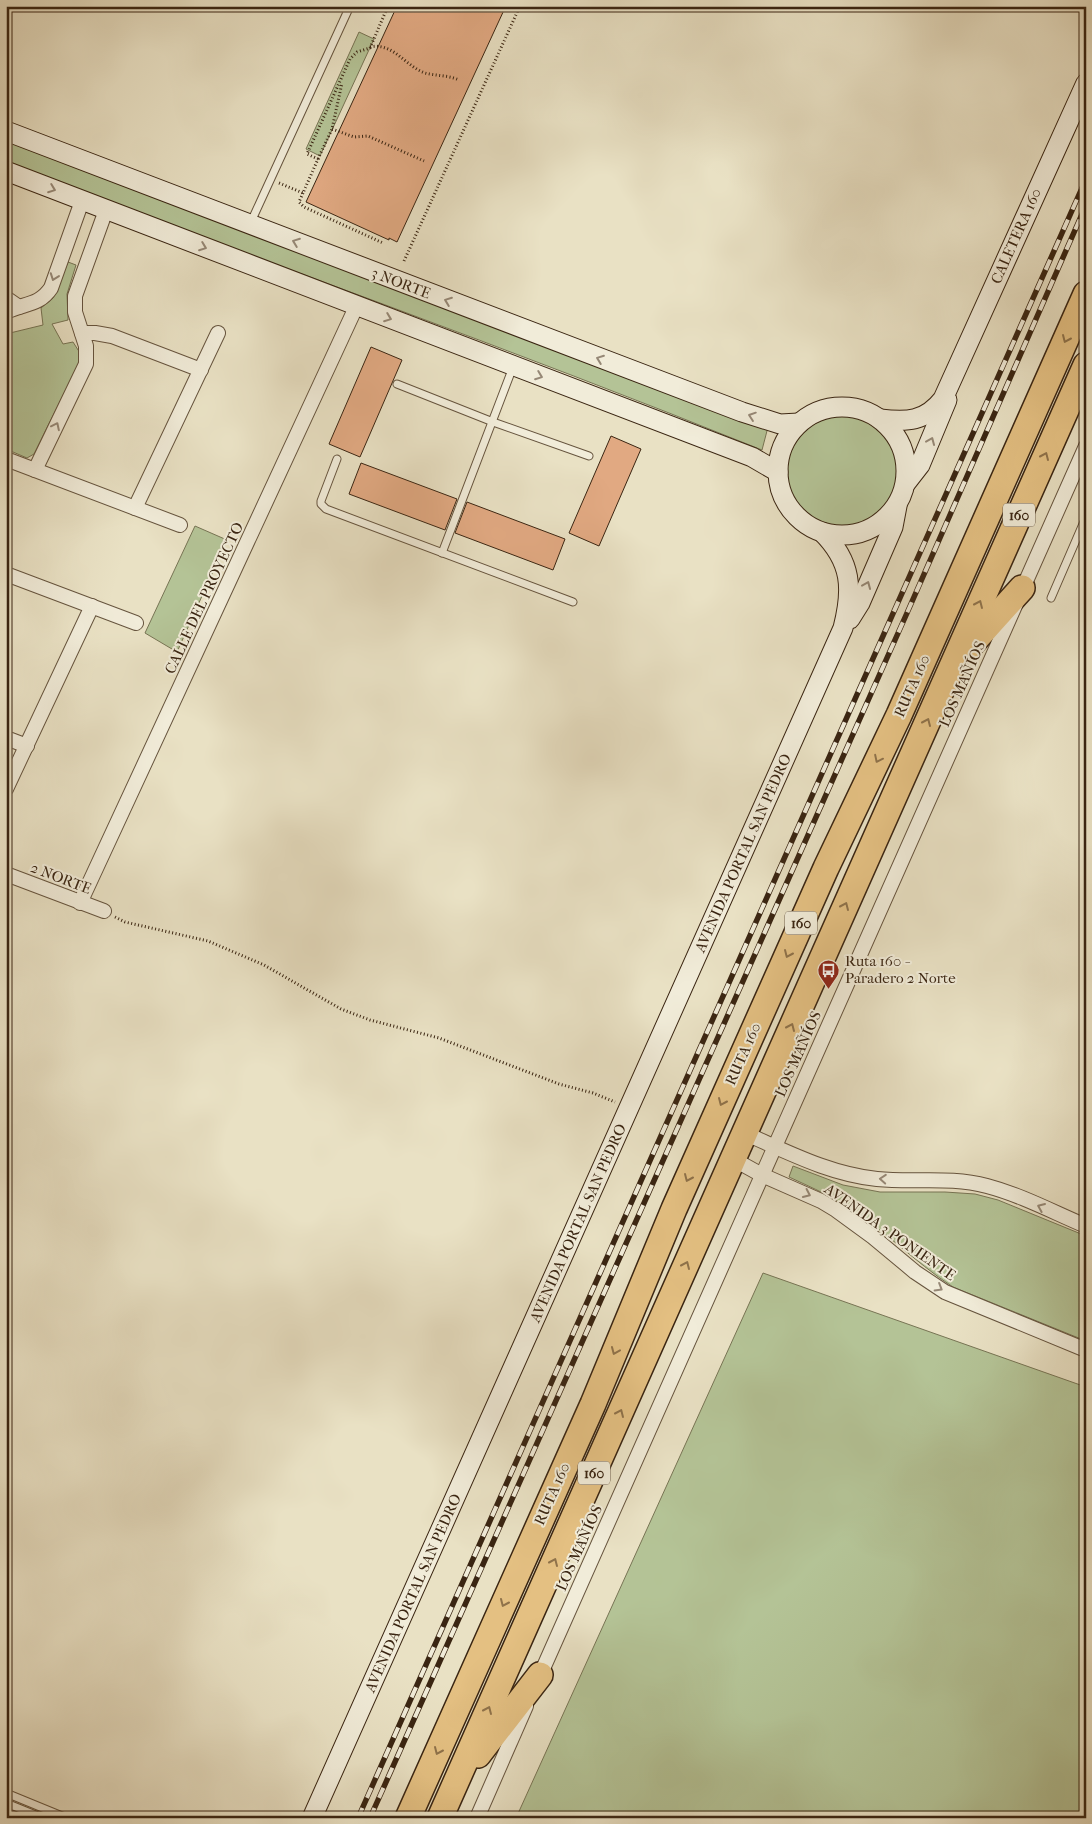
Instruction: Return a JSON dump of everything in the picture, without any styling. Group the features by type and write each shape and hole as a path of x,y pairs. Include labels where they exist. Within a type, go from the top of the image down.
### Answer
{"highway":[{"name":"RUTA 160","path":"408,1818 593,1404 674,1209 826,868 899,715 1086,294"},
{"name":"RUTA 160","path":"440,1818 1086,365"},
{"path":"952,665 1022,588"},
{"path":"733,1159 719,1149 708,1134 727,1131 744,1133"},
{"path":"454,1787 540,1675"}],"street":[{"name":"CALETERA 160","path":"880,419 901,421 921,417 937,407 948,391 1086,82"},
{"name":"3 NORTE","path":"6,131 742,412 780,424 799,423"},
{"path":"6,171 356,307 752,457 778,472"},
{"path":"6,298 13,309 40,300 50,288 82,201"},
{"path":"35,470 86,364 87,352 74,312 75,296 106,210"},
{"name":"CALLE DEL PROYECTO","path":"80,902 356,307"},
{"path":"82,333 94,332 112,336 201,370"},
{"path":"135,508 218,333"},
{"name":"CALETERA 160","path":"906,483 920,465 945,407 948,391"},
{"path":"853,408 867,412 880,419 889,427 902,447 907,470 906,483 898,505 878,525 865,532 844,535 822,532 810,527 790,509 781,491 778,472 779,458 783,445 790,433 799,423 824,409 853,408"},
{"name":"LOS MAÑÍOS","path":"477,1818 1086,446"},
{"path":"6,459 180,525"},
{"name":"AVENIDA PORTAL SAN PEDRO","path":"312,1818 843,628 860,603 893,527 898,505"},
{"name":"AVENIDA PORTAL SAN PEDRO","path":"822,532 839,552 848,573 849,597 843,628"},
{"path":"6,574 136,623"},
{"path":"6,789 92,606"},
{"path":"6,738 27,746"},
{"name":"2 NORTE","path":"6,874 104,911"},
{"name":"AVENIDA 3 PONIENTE","path":"744,1133 821,1166 861,1177 895,1180 946,1180 987,1186 1086,1226"},
{"name":"AVENIDA 3 PONIENTE","path":"733,1159 814,1197 836,1210 873,1237 915,1272 945,1292 1086,1350"}],"lane":[{"path":"249,224 350,6"},
{"path":"442,553 513,366"},
{"path":"397,384 492,422 589,456"},
{"path":"337,459 320,501 323,507 573,602"},
{"path":"1051,598 1086,517"},
{"path":"6,1793 67,1818"},
{"path":"6,1803 42,1818"}],"path":[{"path":"370,48 388,6"},
{"path":"404,261 520,6"},
{"path":"318,159 307,154 350,59 357,52 379,45 388,48 426,73 443,75 459,80"},
{"path":"343,77 332,129 299,202 383,243"},
{"path":"332,129 354,136 368,136 424,161"},
{"path":"270,180 303,193"},
{"path":"126,922 208,941 264,965 341,1009 370,1020 440,1038 559,1084 593,1093 630,1107"}],"green space":[{"path":"359,32 374,39 320,156 306,149"},
{"path":"6,140 768,427 762,450 479,340 6,164"},
{"path":"68,262 76,265 67,294 68,320 52,324 63,344 73,342 80,353 80,361 34,454 27,458 6,449 6,327 10,333 43,325 41,308 53,298"},
{"path":"843,416 854,417 864,421 882,433 894,451 898,461 898,483 894,493 882,511 864,523 854,527 843,528 832,527 822,523 804,511 792,493 788,483 787,472 788,461 792,451 804,433 822,421 832,417"},
{"path":"195,526 227,540 177,652 145,633"},
{"path":"793,1166 843,1185 880,1192 975,1194 998,1200 1086,1236 1086,1341 953,1287 856,1212 829,1196 789,1177"},
{"path":"763,1273 1086,1387 1086,1818 516,1818"}],"building":[{"path":"397,6 496,6 504,10 397,242 306,202"},
{"path":"371,347 402,360 360,457 329,444"},
{"path":"611,436 641,449 599,546 569,533"},
{"path":"361,463 457,499 445,530 349,494"},
{"path":"467,502 565,539 553,570 455,533"}],"railway":[{"path":"358,1818 1086,179"},
{"path":"370,1818 907,613 1086,205"}],"place":[{"name":"Ruta 160 - Paradero 2 Norte","path":"829,989"}]}
